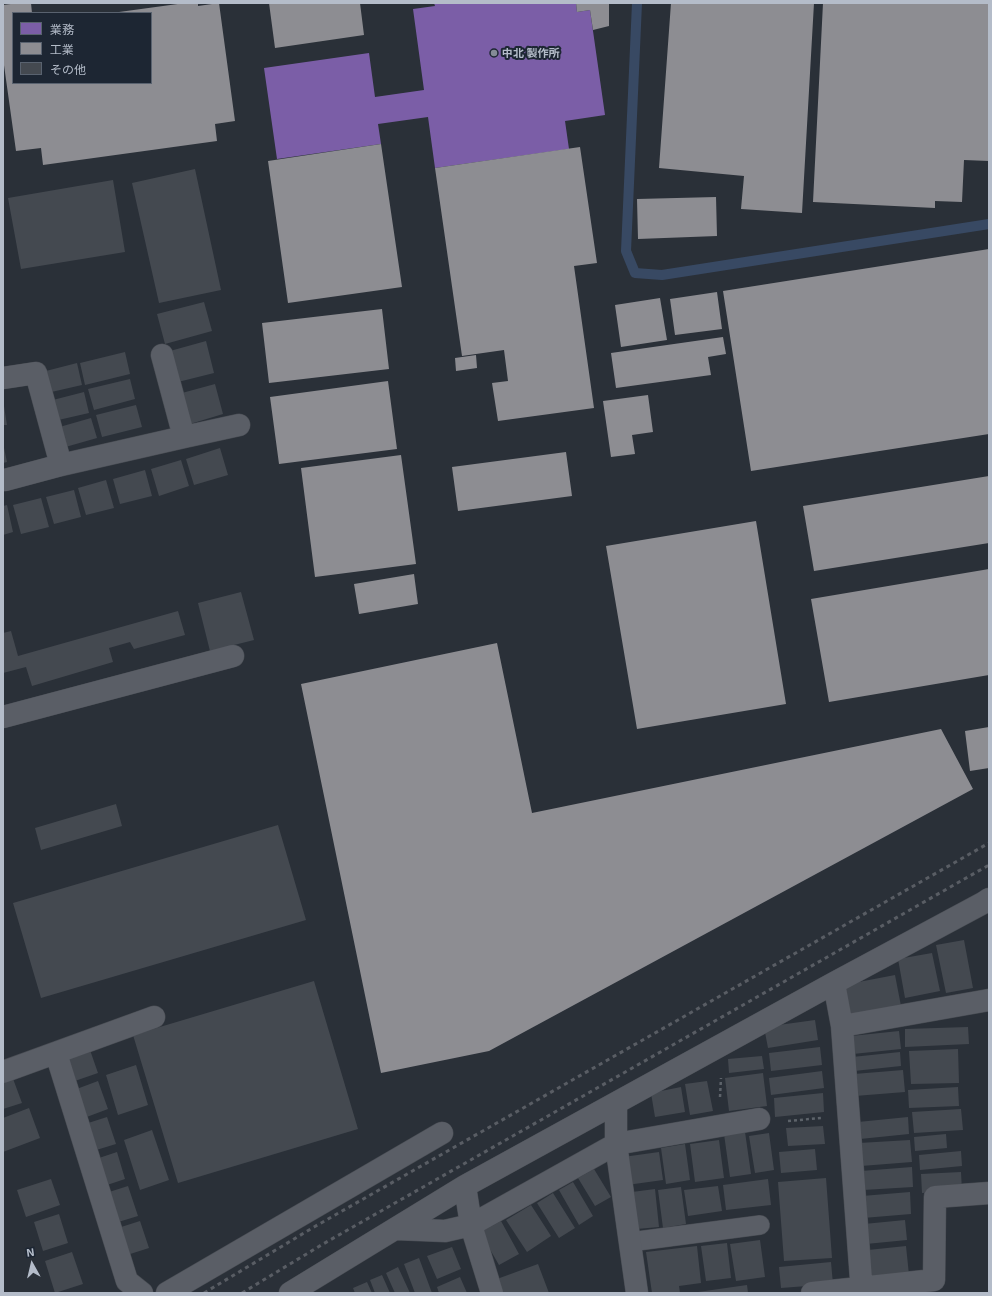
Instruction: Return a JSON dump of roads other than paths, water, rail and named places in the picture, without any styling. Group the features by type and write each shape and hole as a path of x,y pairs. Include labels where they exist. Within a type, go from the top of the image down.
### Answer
{"street":[{"path":"162,355 184,437"},
{"path":"3,378 36,373 61,465"},
{"path":"5,480 61,465 239,425"},
{"path":"3,717 233,656"},
{"path":"290,1293 465,1186 834,983 983,903 989,898"},
{"path":"834,983 842,1026 862,1290"},
{"path":"842,1026 989,1000"},
{"path":"3,1072 154,1017"},
{"path":"56,1053 127,1281 142,1293"},
{"path":"616,1104 616,1144 637,1293"},
{"path":"396,1229 445,1231 470,1225 616,1144 759,1119"},
{"path":"167,1293 442,1133"},
{"path":"465,1186 470,1225 492,1293"},
{"path":"812,1293 862,1290 934,1280 935,1197 989,1193"}],"lane":[{"path":"630,1242 760,1225"}],"waterway":[{"path":"637,3 626,251 635,273 662,275 989,224"}],"railway":[{"path":"204,1293 314,1227 989,843"},
{"path":"242,1293 323,1244 989,865"}],"place":[{"name":"中北 製作所","path":"494,53"}]}
